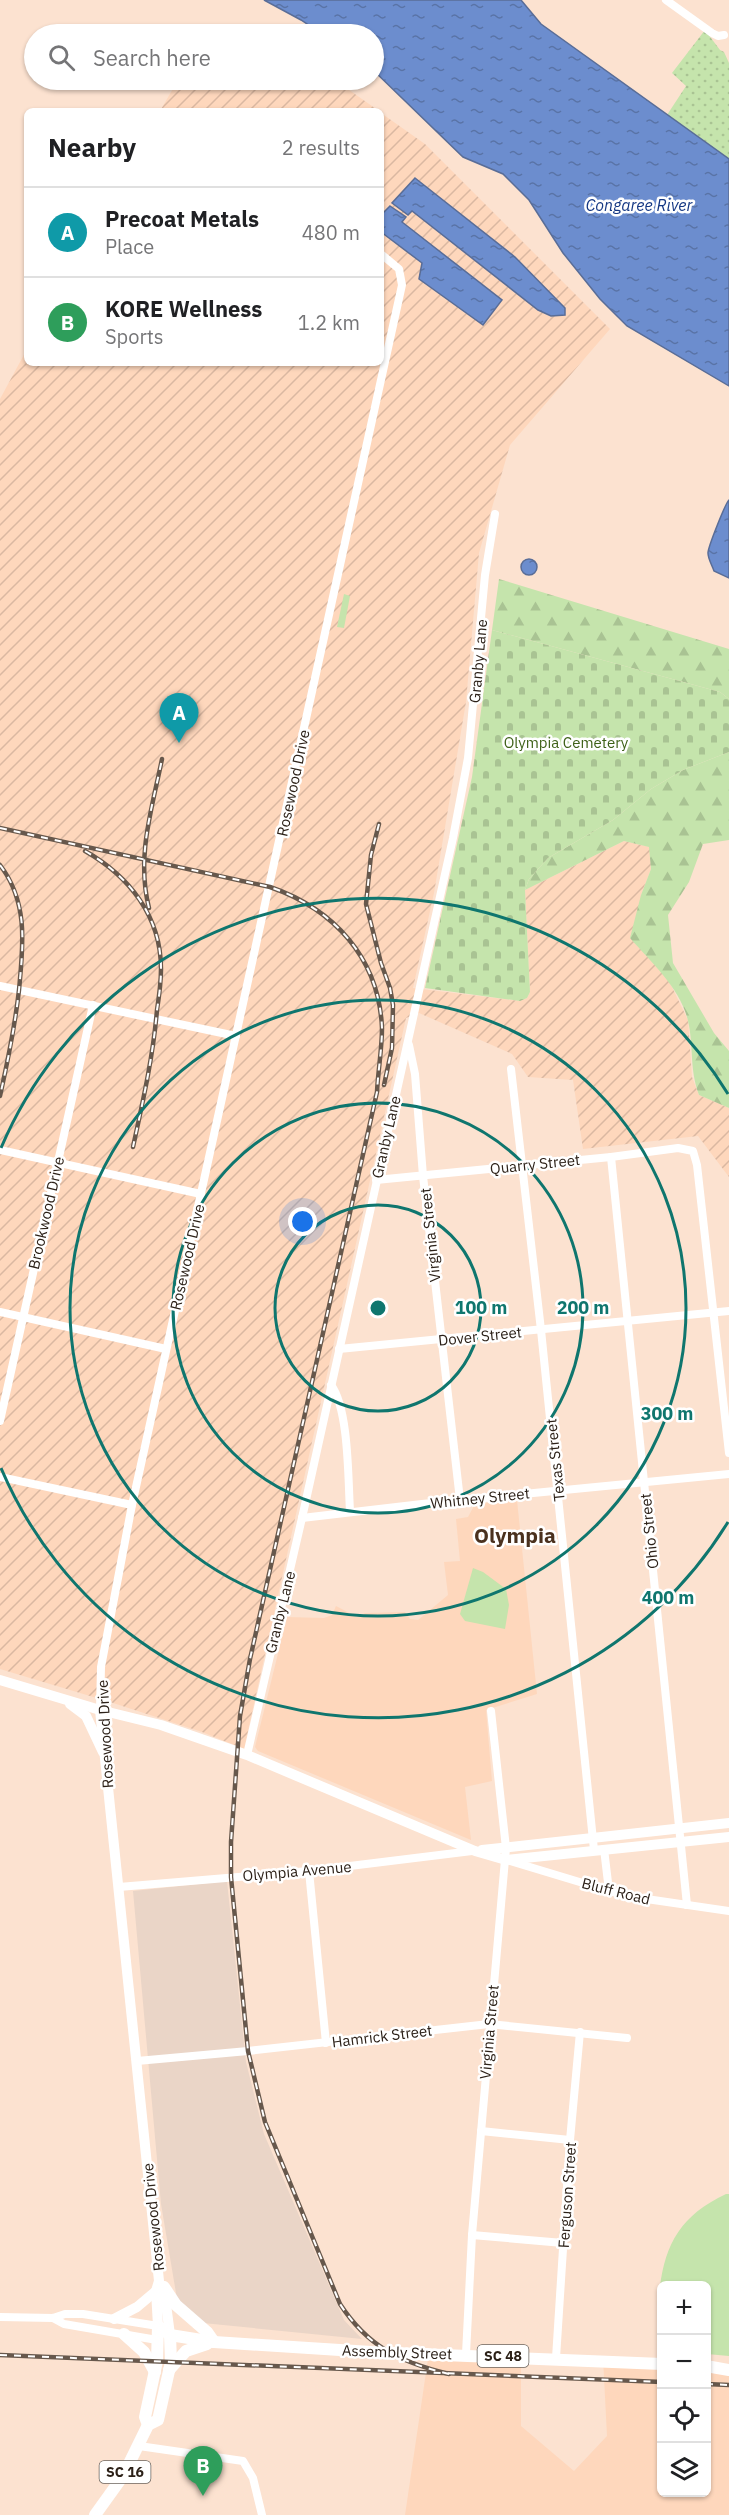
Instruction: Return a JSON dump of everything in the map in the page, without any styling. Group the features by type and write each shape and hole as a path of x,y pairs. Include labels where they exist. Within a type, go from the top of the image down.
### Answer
{"main road":[{"path":"0,1680 100,1710 161,1725 247,1755 475,1851"},
{"path":"60,1697 86,1716 105,1755"},
{"name":"Rosewood Drive","path":"95,2515 123,2476 148,2425 158,2420 169,2370 170,2335 160,2286 100,1710"},
{"name":"Olympia Avenue","path":"475,1851 729,1823"},
{"name":"Olympia Avenue","path":"475,1851 506,1860 729,1837"},
{"path":"114,2319 137,2307 160,2286 176,2305 207,2332 214,2342 195,2346 186,2351 169,2370"},
{"name":"Rosewood Drive","path":"148,2425 145,2417 155,2372 160,2286"},
{"name":"Assembly Street","path":"158,2326 170,2335 214,2342 371,2352 466,2354 657,2364"},
{"path":"124,2334 144,2352 155,2372"},
{"path":"158,2340 170,2335"},
{"path":"711,2367 729,2370"}],"street":[{"path":"666,0 712,33 718,36 727,35"},
{"name":"Rosewood Drive","path":"100,1710 102,1667 132,1505 402,285 399,269 384,256"},
{"name":"Granby Lane","path":"247,1755 409,1042 468,758 485,575 495,514"},
{"path":"0,986 236,1036"},
{"name":"Brookwood Drive","path":"0,1421 93,1005"},
{"name":"Virginia Street","path":"409,1042 415,1074 423,1176 460,1500"},
{"name":"Texas Street","path":"511,1069 541,1330 593,1839 599,1850 609,1891"},
{"name":"Quarry Street","path":"376,1180 611,1157 678,1148 693,1151 697,1165 712,1312"},
{"path":"0,1150 201,1194"},
{"name":"Ohio Street","path":"611,1157 687,1905"},
{"name":"Dover Street","path":"339,1349 729,1311"},
{"path":"0,1312 166,1349"},
{"path":"712,1312 729,1453"},
{"path":"331,1385 337,1393 342,1412 350,1511"},
{"name":"Whitney Street","path":"302,1518 350,1511 729,1474"},
{"path":"0,1477 132,1505"},
{"name":"Virginia Street","path":"466,2354 472,2235 489,2024 506,1860 491,1711"},
{"name":"Olympia Avenue","path":"119,1887 309,1871 475,1851"},
{"path":"542,1870 543,1856"},
{"name":"Bluff Road","path":"506,1860 626,1896 729,1911"},
{"path":"309,1871 326,2043"},
{"name":"Hamrick Street","path":"137,2061 326,2043 489,2024 627,2038"},
{"name":"Ferguson Street","path":"556,2358 570,2140 580,2032"},
{"path":"481,2131 570,2140"},
{"path":"472,2235 563,2243"},
{"path":"0,2317 53,2318 65,2314 83,2314 158,2326"},
{"path":"53,2318 64,2324 158,2340"},
{"path":"139,2446 243,2462 253,2478 259,2512 262,2515"}],"shaded area":[{"path":"172,90 349,90 375,108 162,108"},
{"path":"384,115 425,144 610,329 510,445 479,553 466,702 434,893 413,988 520,1001 527,998 530,992 525,890 624,841 650,847 651,869 641,895 670,983 688,1020 692,1077 699,1095 729,1108 729,1177 698,1136 583,1149 573,1080 528,1077 512,1054 419,1013 406,1018 244,1749 202,1732 0,1669 0,399 24,355 24,366 384,366"},
{"path":"517,1500 537,1694 486,1710 492,1781 465,1787 471,1840 258,1751 255,1747 287,1617 324,1618 332,1615 336,1606 357,1617 365,1613 405,1612 410,1619 418,1620 448,1595 444,1562 460,1561 456,1519 468,1517 475,1504"},
{"path":"227,1881 246,2062 264,2134 344,2320 362,2339 203,2323 177,2299 161,2204 133,1891"},
{"path":"429,2352 521,2355 521,2426 574,2471 607,2436 603,2358 657,2361 657,2497 711,2497 711,2366 729,2369 729,2515 405,2515"}],"green space":[{"path":"705,30 724,52 729,63 729,159 667,115 686,86 672,73"},
{"path":"499,579 729,649 729,699 720,692 492,630"},
{"path":"344,594 350,596 344,628 337,627"},
{"name":"Olympia Cemetery","path":"492,630 720,692 729,699 729,752 683,770 651,789 613,820 548,858 529,879 525,890 530,992 527,998 520,1001 425,988 472,777"},
{"path":"729,752 729,840 703,844 689,882 668,915 673,963 714,1033 729,1051 729,1108 699,1095 694,1076 690,1031 684,1009 664,976 630,938 641,895 651,869 649,847 624,841 525,890 529,879 548,858 613,820 651,789 683,770"},
{"path":"473,1568 483,1572 506,1589 509,1605 505,1629 465,1621 460,1614"},
{"path":"729,2194 729,2356 711,2354 711,2281 661,2281 676,2235 696,2212"}],"water":[{"name":"Congaree River","path":"264,0 521,0 541,24 729,159 729,386 627,326 600,299 563,253 529,200 503,174 463,157 384,81 384,24 307,24"},
{"path":"415,178 515,257 565,308 565,315 551,316 538,310 412,211 408,215 392,203"},
{"path":"390,206 406,217 402,222 502,300 483,325 419,279 422,263 384,234 384,212"},
{"path":"729,500 729,578 714,571 708,553 717,525"},
{"path":"529,559 537,567 529,575 521,567"}],"railway":[{"path":"149,908 145,889 145,852 162,759"},
{"path":"379,824 371,855 366,904 393,1005 392,1048 384,1085"},
{"path":"0,828 270,887 293,897 314,908 349,940 362,958 379,1003 382,1028 377,1092 250,1659 240,1716 231,1842 231,1877 248,2051 265,2122 340,2304 362,2331 387,2351 415,2364 449,2374"},
{"path":"85,851 115,873 140,900 149,915 160,950 161,979 153,1045 133,1147"},
{"path":"0,865 16,894 22,925 21,974 0,1096"},
{"path":"0,2355 657,2382"},
{"path":"711,2384 729,2385"}],"place":[{"name":"Precoat Metals","path":"179,743"},
{"name":"KORE Wellness","path":"203,2496"}],"district":[{"name":"Olympia","path":"515,1535"}]}
